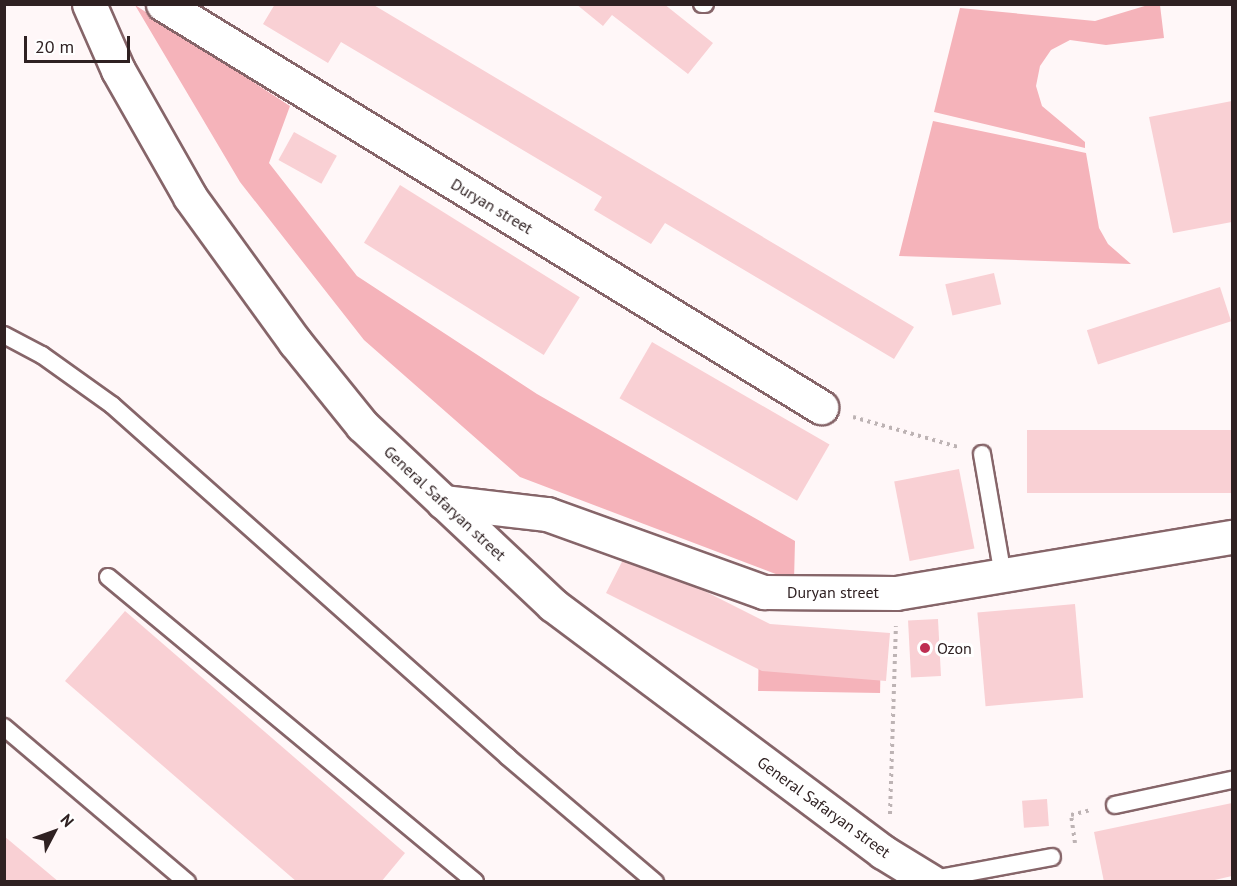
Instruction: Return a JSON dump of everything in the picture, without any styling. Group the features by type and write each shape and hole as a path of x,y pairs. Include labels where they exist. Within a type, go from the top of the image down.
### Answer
{"street":[{"name":"General Safaryan street","path":"89,4 118,70 190,197 295,342 362,424 553,605 883,852 931,881"},
{"name":"Duryan street","path":"163,4 821,407"},
{"name":"Duryan street","path":"443,502 547,514 764,592 897,593 1233,537"}],"lane":[{"path":"4,335 42,355 112,405 508,758 655,882"},
{"path":"982,454 1003,575"},
{"path":"108,577 475,882"},
{"path":"4,727 187,882"},
{"path":"1116,805 1233,780"},
{"path":"931,881 1052,857"}],"path":[{"path":"821,407 982,454"},
{"path":"892,802 897,593"},
{"path":"1052,857 1076,852 1071,815 1116,805"}],"shaded area":[{"path":"135,5 290,106 269,163 357,276 537,394 795,541 794,581 520,477 364,340 240,182"},
{"path":"1148,5 1160,5 1164,38 1106,45 1070,40 1051,50 1040,66 1036,86 1042,106 1085,142 1085,148 934,112 960,8 1095,21"},
{"path":"933,121 1086,153 1099,228 1108,244 1131,264 899,256"},
{"path":"759,639 881,641 880,693 758,691"}],"building":[{"path":"275,4 372,4 914,327 894,359 665,223 651,244 594,210 602,197 341,42 328,63 263,24"},
{"path":"576,4 664,4 713,43 688,74 612,15 603,26"},
{"path":"1232,101 1232,222 1173,233 1149,117"},
{"path":"294,132 337,156 321,184 278,160"},
{"path":"400,185 580,297 544,355 364,243"},
{"path":"994,273 1001,304 952,315 945,284"},
{"path":"1220,287 1231,321 1098,365 1087,330"},
{"path":"652,342 830,444 797,501 620,398"},
{"path":"1027,430 1232,430 1232,493 1027,493"},
{"path":"959,469 974,549 910,561 894,482"},
{"path":"627,552 770,624 890,633 886,681 762,671 606,593"},
{"path":"1075,604 1083,698 986,706 977,613"},
{"path":"125,611 405,853 381,882 297,882 65,681"},
{"name":"Ozon","path":"938,619 941,676 911,677 908,621"},
{"path":"1047,799 1049,826 1024,828 1022,801"},
{"path":"1232,803 1232,876 1206,882 1104,882 1094,832"},
{"path":"4,836 59,882 4,882"}],"place":[{"name":"Ozon","path":"925,648"}]}
